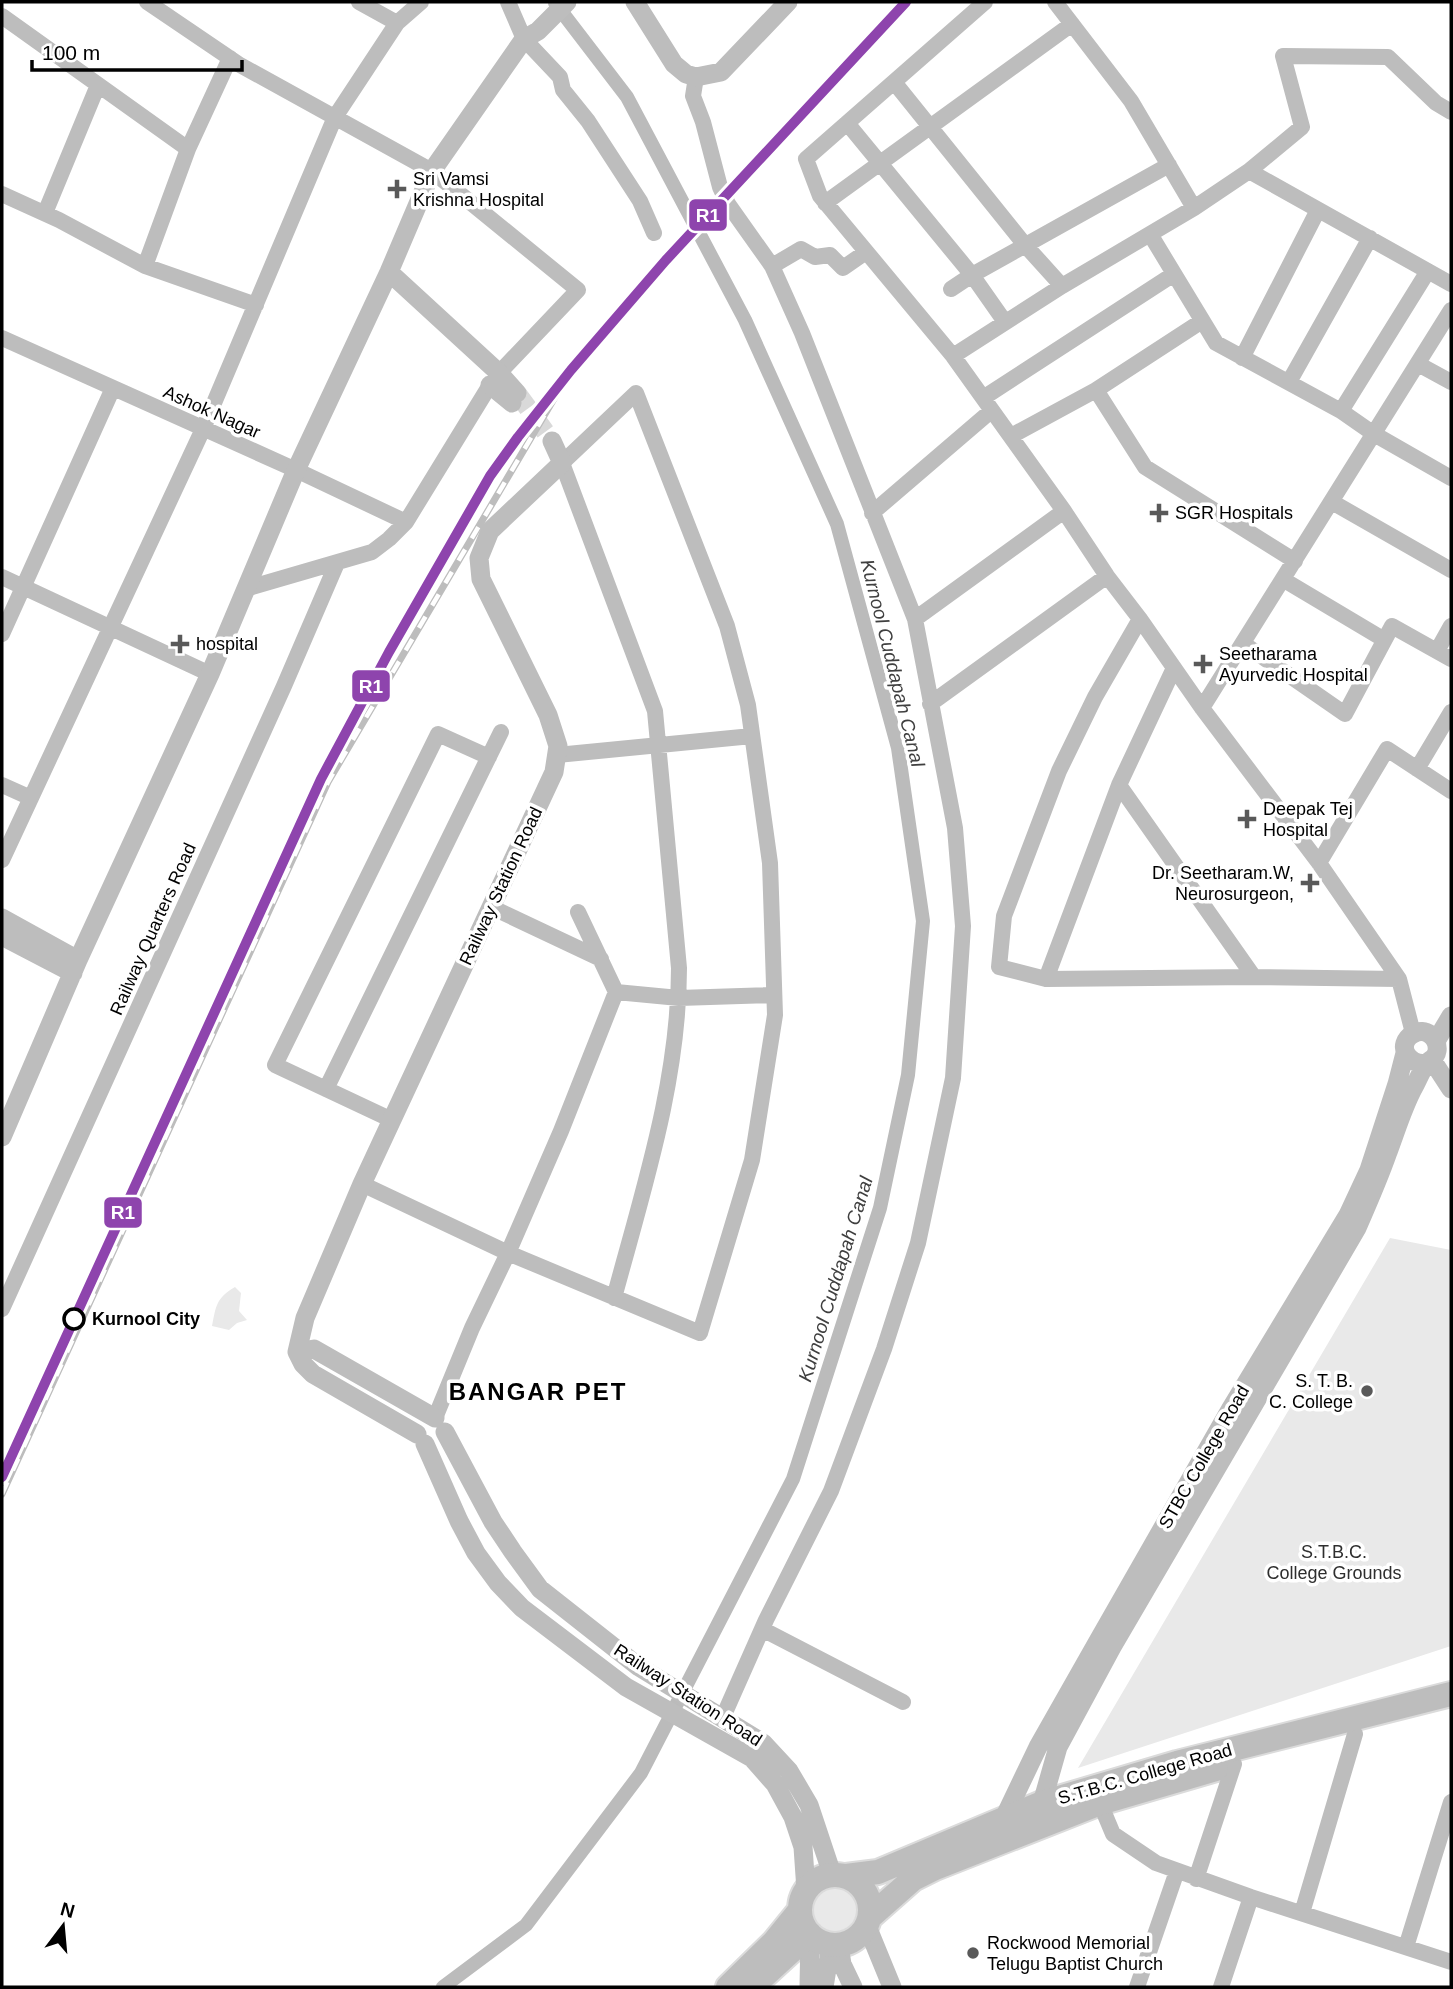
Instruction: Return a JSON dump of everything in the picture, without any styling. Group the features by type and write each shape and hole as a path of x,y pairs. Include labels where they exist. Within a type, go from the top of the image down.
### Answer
{"main road":[{"name":"S.T.B.C. College Road","path":"869,1922 913,1879 1041,1815 1177,1763 1451,1694"},
{"name":"S.T.B.C. College Road","path":"839,1875 878,1872 1004,1818 1041,1815 1100,1803 1234,1764 1451,1710"},
{"path":"728,1987 774,1942 813,1882 822,1877 839,1875 856,1881 869,1896 871,1907 869,1922 862,1934 853,1941 827,1942 752,1987"},
{"path":"803,1900 801,1919 827,1942"}],"street":[{"path":"147,2 230,58 432,171 578,290 495,379 406,522 390,539 372,552 245,589"},
{"path":"359,2 397,23"},
{"path":"2,860 204,429 335,117 397,23 421,2"},
{"path":"508,2 559,77 563,90 588,121 640,201 654,233"},
{"path":"2,1137 75,967 210,674 296,470 389,272 432,171 531,35 567,2"},
{"path":"635,2 674,64 696,78 721,72 788,2"},
{"path":"985,2 806,159 820,196 953,356 1202,708 1319,863 1399,979 1413,1033"},
{"path":"1055,2 1131,101 1194,208"},
{"path":"3,23 98,85 188,149"},
{"path":"825,203 1072,24"},
{"path":"953,356 1062,286 1194,208 1249,171 1302,127 1283,57 1388,57 1436,103 1451,112"},
{"path":"145,266 188,149 230,58"},
{"path":"696,78 693,96 703,122 720,187 728,204 772,266 802,333 915,619 955,828 963,926 953,1078 918,1243 884,1349 831,1492 762,1629 723,1717"},
{"path":"894,82 1025,245 1062,286"},
{"path":"45,213 98,85"},
{"path":"847,123 972,275 1005,322"},
{"path":"951,289 1169,165"},
{"path":"1249,171 1451,284"},
{"path":"2,194 45,213 145,266 256,305"},
{"path":"1242,358 1318,209"},
{"path":"1150,234 1216,344 1341,411 1374,434 1451,478"},
{"path":"1289,382 1370,238"},
{"path":"772,266 801,249 815,257 830,255 843,268 866,252"},
{"path":"1341,411 1428,271"},
{"path":"389,272 515,398"},
{"path":"872,513 987,404 1174,274"},
{"path":"1202,708 1451,310"},
{"path":"1011,436 1096,390 1202,321"},
{"name":"Ashok Nagar","path":"2,338 406,522"},
{"path":"1418,364 1451,382"},
{"path":"2,634 113,388"},
{"path":"1096,390 1145,467 1295,561"},
{"path":"362,1184 508,1253 614,1298 700,1334 752,1160 775,1015 770,863 748,705 727,626 636,393 554,451 655,711 679,968 679,998 664,1110 614,1298"},
{"name":"Railway Station Road","path":"297,1352 304,1318 362,1184 554,772 558,746 548,715 481,579 479,558 490,531 554,451"},
{"path":"1332,502 1451,570"},
{"path":"915,619 1064,511"},
{"name":"Railway Quarters Road","path":"2,1309 337,563"},
{"path":"930,704 1107,576"},
{"path":"2,577 210,674"},
{"path":"1284,580 1383,639"},
{"path":"1140,619 1095,696 1059,771 1004,916 999,967 1046,979 1399,979"},
{"path":"1244,644 1345,713 1392,626 1444,655 1451,626"},
{"path":"1046,979 1119,785 1174,668"},
{"path":"1417,769 1451,712"},
{"path":"326,1089 501,732"},
{"path":"391,1120 275,1065 438,734 489,757"},
{"path":"557,755 752,736"},
{"path":"1319,863 1387,749 1451,791"},
{"path":"2,785 31,798"},
{"path":"1119,785 1254,977"},
{"path":"491,907 601,959"},
{"path":"440,1425 314,1349 297,1352 303,1364 313,1374 421,1439 434,1446 444,1437 440,1425 472,1328 561,1131 616,992 578,912"},
{"path":"2,918 75,967"},
{"path":"2,936 75,967"},
{"path":"616,992 679,998 774,995"},
{"name":"STBC College Road","path":"1041,1815 1058,1747 1112,1647 1357,1227 1409,1096 1437,1056 1451,1016"},
{"path":"1437,1056 1417,1063 1405,1052 1406,1042 1413,1033 1424,1031 1433,1036 1437,1056 1451,1089"},
{"name":"STBC College Road","path":"1004,1818 1038,1747 1230,1410 1348,1215 1369,1170 1405,1052"},
{"name":"Railway Station Road","path":"440,1425 493,1522 541,1589 639,1667 763,1743 789,1771 809,1805 839,1875"},
{"name":"Railway Station Road","path":"421,1439 476,1553 498,1583 522,1608 626,1688 752,1758 775,1784 793,1817 803,1847 803,1900"},
{"path":"762,1629 903,1702"},
{"path":"1302,1913 1355,1734"},
{"path":"1196,1879 1234,1764"},
{"path":"1406,1947 1451,1802"},
{"path":"1100,1803 1113,1834 1156,1863 1196,1879 1451,1962"},
{"path":"1137,1987 1177,1871"},
{"path":"1221,1987 1251,1897"},
{"path":"869,1922 892,1987"},
{"path":"809,1987 827,1942"},
{"path":"824,1987 827,1942"},
{"path":"827,1942 853,1987"}],"green space":[{"name":"S.T.B.C. College Grounds","path":"1390,1238 1451,1250 1451,1646 1078,1768"},
{"path":"235,1287 241,1293 239,1311 247,1320 237,1323 229,1330 212,1326 218,1303"},
{"path":"833,1884 850,1891 857,1908 850,1925 833,1932 816,1925 809,1908 816,1891"}],"waterway":[{"name":"Kurnool Cuddapah Canal","path":"443,1987 526,1925 641,1773 793,1479 880,1208 908,1075 923,921 898,748 837,524 745,320 627,97 555,3"}],"tunnel":[{"path":"517,393 552,441"}],"railway":[{"path":"2,1494 328,782 571,370"}],"transit line":[{"name":"R1","path":"2,1477 321,779 389,652 490,476 571,370 666,260 906,2"}],"place":[{"name":"Sri Vamsi Krishna Hospital","path":"397,189"},
{"name":"SGR Hospitals","path":"1159,513"},
{"name":"hospital","path":"180,644"},
{"name":"Seetharama Ayurvedic Hospital","path":"1203,664"},
{"name":"Deepak Tej Hospital","path":"1247,819"},
{"name":"Dr. Seetharam.W, Neurosurgeon,","path":"1310,883"},
{"name":"Kurnool City","path":"74,1319"},
{"name":"S. T. B. C. College","path":"1367,1391"},
{"name":"Rockwood Memorial Telugu Baptist Church","path":"973,1953"}],"district":[{"name":"BANGAR PET","path":"538,1392"}]}
